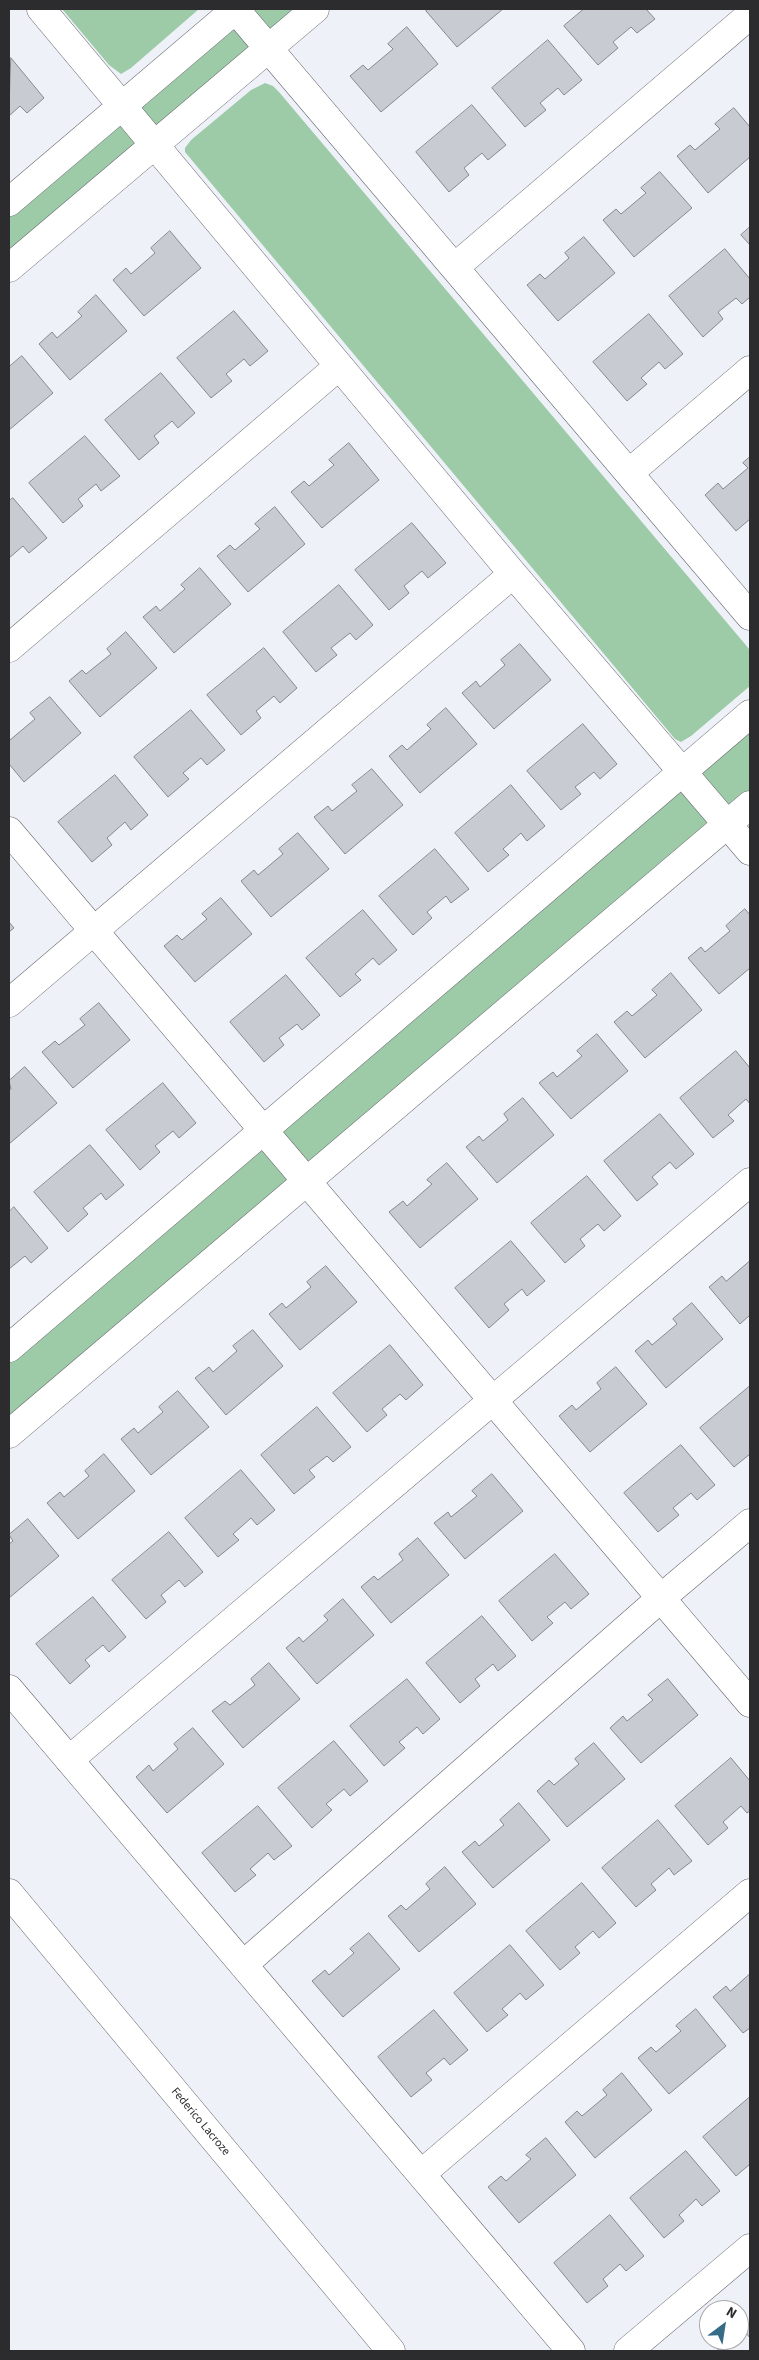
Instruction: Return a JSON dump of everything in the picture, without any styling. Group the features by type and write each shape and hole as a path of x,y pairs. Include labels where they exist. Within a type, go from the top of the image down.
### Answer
{"street":[{"path":"41,9 513,574 750,851"},
{"path":"9,202 235,9 750,616"},
{"path":"9,268 315,9"},
{"path":"455,267 750,15"},
{"path":"9,648 339,366"},
{"path":"629,473 750,370"},
{"path":"9,1003 513,574"},
{"path":"9,1348 750,714"},
{"path":"9,1434 750,804"},
{"path":"9,831 750,1703"},
{"path":"69,1760 750,1182"},
{"path":"243,1965 661,1598 750,1523"},
{"path":"9,1690 572,2351"},
{"name":"Federico Lacroze","path":"9,1893 391,2351"},
{"path":"421,2174 750,1894"},
{"path":"628,2351 750,2248"}],"green space":[{"path":"62,9 199,9 131,68 121,74 109,65"},
{"path":"236,9 315,9 9,268 9,202"},
{"path":"265,83 273,86 279,92 750,650 750,686 691,736 681,742 675,739 185,152 185,148 191,140 251,90"},
{"path":"750,714 750,805 9,1434 9,1348"}],"building":[{"path":"429,9 503,9 457,47 426,11"},
{"path":"584,9 646,9 655,19 637,33 631,27 613,42 618,48 598,65 564,26"},
{"path":"407,27 438,64 381,112 350,76 363,65 368,70 393,49 388,44"},
{"path":"548,40 582,80 564,95 558,88 540,103 546,110 525,127 492,88"},
{"path":"11,58 44,98 27,113 20,106 9,116"},
{"path":"472,105 506,145 488,160 482,153 464,168 469,175 449,192 416,152"},
{"path":"734,108 750,127 750,157 708,193 677,156 690,145 695,150 720,129 715,124"},
{"path":"660,172 692,208 634,257 603,220 616,209 621,214 646,193 641,188"},
{"path":"750,227 750,245 741,235"},
{"path":"170,231 201,268 144,316 113,280 126,268 131,274 155,253 151,248"},
{"path":"584,237 615,273 558,321 527,285 540,274 545,279 569,258 565,253"},
{"path":"725,249 750,279 750,297 742,304 736,298 718,312 723,319 703,337 669,296"},
{"path":"96,295 127,331 70,380 39,344 52,332 57,338 82,316 78,312"},
{"path":"234,311 268,351 250,366 244,359 226,374 232,381 211,398 177,358"},
{"path":"649,314 683,354 665,369 659,362 641,378 647,384 627,401 593,362"},
{"path":"22,356 53,393 9,430 9,367"},
{"path":"161,373 195,413 178,428 172,421 154,436 159,443 139,460 105,420"},
{"path":"85,436 120,476 101,491 96,484 78,499 83,506 63,523 29,483"},
{"path":"349,443 379,480 322,528 291,492 304,481 309,486 334,465 329,460"},
{"path":"750,457 750,519 736,531 705,495 718,483 723,489 748,468 743,463"},
{"path":"13,498 47,538 29,553 23,546 9,558 9,501"},
{"path":"275,507 305,544 248,592 217,556 230,545 235,550 260,529 255,524"},
{"path":"412,523 446,563 428,578 422,571 404,586 409,593 389,610 355,570"},
{"path":"200,568 231,604 174,653 143,617 156,606 160,611 185,589 181,585"},
{"path":"339,585 373,625 356,640 350,633 331,648 337,655 316,672 283,632"},
{"path":"126,632 157,668 100,717 69,681 82,670 86,674 111,654 107,649"},
{"path":"520,644 551,680 494,729 462,693 476,681 480,687 505,665 501,660"},
{"path":"264,648 297,688 280,703 274,696 256,711 261,718 241,735 207,695"},
{"path":"50,697 81,733 24,782 9,764 9,738 10,740 35,719 30,713"},
{"path":"446,708 477,744 420,793 389,756 402,745 407,750 431,729 427,725"},
{"path":"191,710 225,750 207,765 201,758 183,773 189,779 168,797 134,757"},
{"path":"583,724 617,764 600,779 594,772 575,787 581,794 561,810 527,771"},
{"path":"372,769 403,805 345,854 314,817 328,806 332,811 357,791 352,785"},
{"path":"115,775 148,815 131,830 125,822 107,838 112,845 92,862 58,822"},
{"path":"511,785 545,826 527,841 521,833 503,849 509,855 488,872 455,833"},
{"path":"298,833 329,869 271,917 241,881 254,870 258,875 283,854 279,849"},
{"path":"435,849 469,889 451,903 446,896 427,912 432,918 413,935 379,896"},
{"path":"221,898 252,934 195,982 164,946 177,935 182,940 207,919 202,914"},
{"path":"745,909 750,915 750,968 719,994 688,958 701,947 705,952 730,931 726,926"},
{"path":"363,910 397,950 379,965 373,958 355,974 361,980 340,997 306,958"},
{"path":"9,922 14,928 9,932"},
{"path":"671,973 702,1010 645,1058 614,1022 627,1011 632,1016 657,995 652,990"},
{"path":"286,975 320,1015 302,1030 297,1024 279,1038 284,1045 264,1062 230,1022"},
{"path":"99,1003 130,1040 73,1088 42,1052 55,1041 59,1045 85,1025 80,1019"},
{"path":"597,1034 628,1071 571,1119 539,1083 553,1072 557,1077 582,1056 577,1051"},
{"path":"736,1051 750,1068 750,1104 746,1099 728,1115 734,1121 713,1138 680,1098"},
{"path":"25,1067 57,1103 9,1144 9,1090 11,1089 9,1081"},
{"path":"163,1083 196,1123 179,1138 173,1131 155,1146 160,1152 140,1170 106,1130"},
{"path":"523,1098 554,1135 497,1183 466,1147 479,1136 483,1141 508,1120 504,1114"},
{"path":"660,1114 694,1154 676,1169 670,1162 652,1177 658,1184 637,1201 604,1161"},
{"path":"90,1145 124,1185 106,1200 101,1193 83,1208 88,1214 68,1232 34,1192"},
{"path":"447,1163 478,1199 420,1248 389,1212 403,1201 407,1206 432,1184 427,1180"},
{"path":"587,1176 621,1216 604,1231 598,1224 580,1239 585,1246 565,1263 531,1223"},
{"path":"14,1207 48,1248 31,1263 25,1256 9,1269 9,1212"},
{"path":"511,1241 545,1281 527,1296 522,1289 504,1304 509,1310 489,1328 455,1288"},
{"path":"750,1261 750,1315 740,1324 709,1287 722,1276 726,1281"},
{"path":"326,1266 357,1302 300,1350 269,1314 282,1303 286,1308 311,1287 307,1282"},
{"path":"692,1303 723,1339 666,1388 635,1351 648,1340 652,1345 677,1324 673,1319"},
{"path":"253,1330 283,1366 226,1415 195,1378 209,1367 213,1372 237,1351 233,1346"},
{"path":"390,1345 423,1385 406,1400 400,1394 382,1409 387,1415 367,1432 333,1393"},
{"path":"616,1367 647,1404 590,1452 559,1416 572,1405 576,1410 601,1389 597,1383"},
{"path":"750,1386 750,1454 734,1467 700,1428"},
{"path":"178,1391 209,1427 151,1475 121,1439 134,1428 138,1433 163,1412 159,1407"},
{"path":"317,1407 351,1447 333,1462 327,1456 309,1470 315,1477 294,1494 261,1455"},
{"path":"681,1445 715,1485 697,1500 691,1493 673,1508 679,1515 658,1532 624,1493"},
{"path":"104,1454 135,1491 78,1539 47,1503 60,1492 64,1497 89,1476 85,1471"},
{"path":"241,1470 275,1510 257,1525 251,1518 233,1534 239,1540 218,1557 185,1518"},
{"path":"492,1474 523,1511 465,1559 434,1523 448,1512 451,1517 477,1496 472,1491"},
{"path":"28,1519 59,1556 9,1598 9,1544 13,1541 9,1535"},
{"path":"169,1532 203,1572 185,1587 179,1580 161,1595 166,1602 146,1619 112,1580"},
{"path":"418,1538 449,1575 391,1623 361,1587 374,1576 378,1580 403,1560 399,1554"},
{"path":"555,1554 589,1594 571,1609 565,1602 547,1617 553,1623 532,1641 499,1601"},
{"path":"93,1597 126,1637 109,1652 103,1645 85,1660 90,1666 70,1684 36,1644"},
{"path":"343,1599 374,1635 317,1684 286,1648 299,1637 303,1642 328,1620 324,1616"},
{"path":"482,1616 516,1656 498,1671 493,1664 475,1679 480,1686 460,1703 426,1663"},
{"path":"269,1663 300,1699 243,1748 212,1711 225,1701 230,1705 255,1685 251,1679"},
{"path":"407,1679 440,1719 423,1734 417,1727 399,1742 405,1748 384,1766 350,1726"},
{"path":"668,1679 698,1715 641,1763 610,1728 623,1716 627,1721 653,1700 648,1695"},
{"path":"193,1728 224,1764 167,1813 136,1777 149,1765 153,1771 178,1749 174,1744"},
{"path":"334,1741 368,1781 350,1796 344,1789 326,1804 332,1810 312,1828 278,1788"},
{"path":"594,1743 625,1779 567,1827 537,1791 549,1780 554,1785 579,1764 575,1759"},
{"path":"731,1758 750,1781 750,1811 747,1813 741,1806 723,1822 728,1828 708,1845 675,1806"},
{"path":"519,1803 550,1840 493,1888 462,1852 475,1841 479,1846 504,1825 500,1820"},
{"path":"258,1806 292,1846 274,1860 268,1853 250,1869 256,1875 235,1892 202,1853"},
{"path":"658,1820 692,1861 674,1875 669,1868 651,1884 656,1890 636,1907 602,1868"},
{"path":"445,1867 476,1904 419,1952 388,1916 401,1905 406,1910 430,1889 426,1884"},
{"path":"582,1883 616,1923 599,1938 593,1931 575,1947 580,1953 560,1970 526,1931"},
{"path":"369,1933 400,1969 343,2017 312,1981 325,1970 329,1975 354,1953 350,1949"},
{"path":"510,1945 544,1985 526,2000 520,1993 502,2009 508,2015 487,2032 454,1993"},
{"path":"750,1974 750,2028 743,2033 713,1997 726,1986 730,1991"},
{"path":"696,2009 726,2046 669,2094 638,2058 651,2047 656,2052 681,2031 676,2026"},
{"path":"434,2010 468,2050 450,2065 444,2058 426,2073 432,2080 411,2097 378,2057"},
{"path":"622,2073 652,2110 595,2158 565,2122 577,2111 582,2116 607,2095 603,2090"},
{"path":"750,2097 750,2164 736,2176 703,2137"},
{"path":"546,2138 576,2175 519,2223 488,2187 501,2176 506,2181 531,2159 526,2155"},
{"path":"686,2151 720,2191 702,2206 696,2199 679,2215 684,2221 664,2238 630,2198"},
{"path":"610,2215 644,2256 626,2271 620,2264 603,2279 608,2286 587,2303 554,2263"}]}
